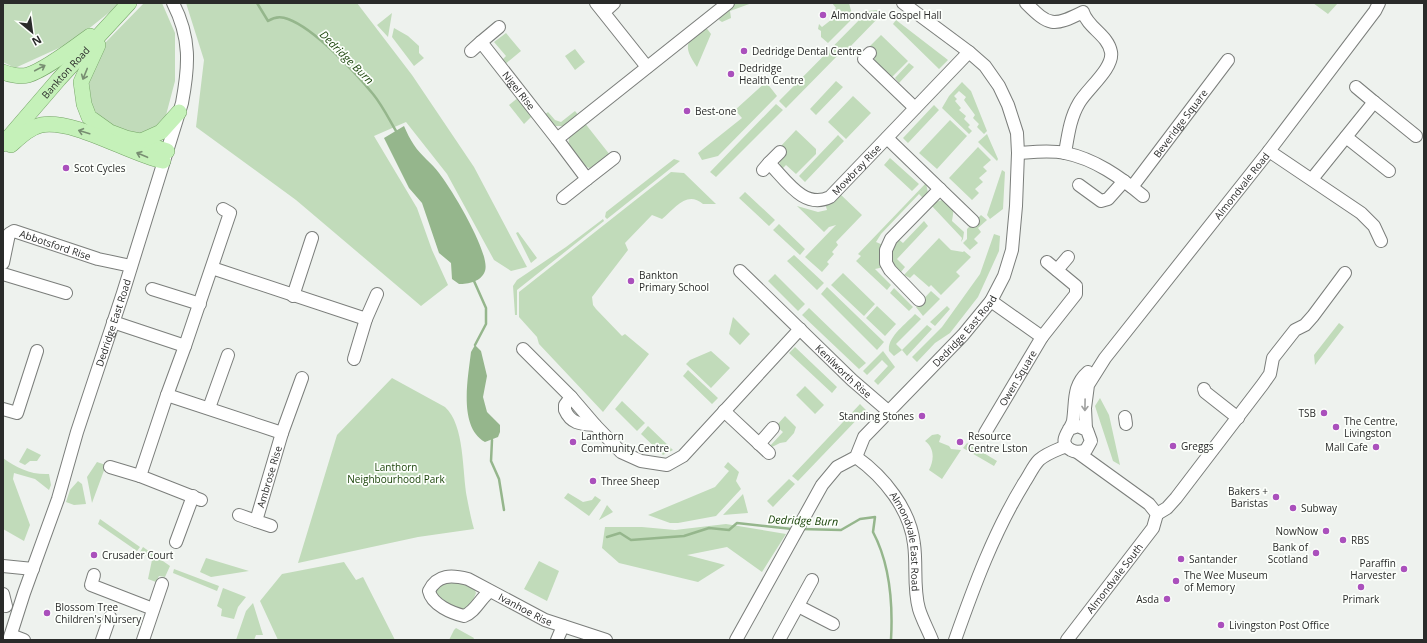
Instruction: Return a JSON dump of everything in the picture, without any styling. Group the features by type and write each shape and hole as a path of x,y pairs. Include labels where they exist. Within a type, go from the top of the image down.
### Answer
{"main road":[{"name":"Bankton Road","path":"3,144 129,3"},
{"path":"3,72 9,74 27,75 79,45 113,20"},
{"path":"113,20 89,62 81,82 84,104 89,117 110,132 126,138 141,141 165,156"},
{"path":"141,141 161,132 171,124 179,112"},
{"path":"3,153 31,129 42,125 54,125 86,133 150,158 165,156"}],"street":[{"name":"Dedridge East Road","path":"10,637 58,499 77,432 179,112 188,72 187,43 180,16 173,3"},
{"path":"614,3 600,8 647,67"},
{"path":"557,140 728,3"},
{"name":"Dedridge East Road","path":"856,457 864,437 963,335 991,301 1004,276 1012,250 1016,206 1018,153 1017,132 1008,105 999,86 985,66 969,52 903,3"},
{"path":"1026,3 1039,16 1048,22 1060,23 1084,8 1086,20 1108,44 1112,58 1100,77 1079,103 1069,129 1065,153"},
{"name":"Almondvale Road","path":"1086,429 1085,408 1088,385 1105,358 1269,150 1379,6"},
{"path":"471,50 499,27"},
{"name":"Nigel Rise","path":"481,42 587,179"},
{"name":"Mowbray Rise","path":"780,152 766,167 802,196 813,201 821,201 838,190 969,52"},
{"path":"864,59 915,108"},
{"name":"Beveridge Square","path":"1079,185 1097,200 1105,201 1128,184 1228,60"},
{"path":"1356,87 1416,136"},
{"path":"1312,179 1374,102"},
{"path":"1346,137 1389,171"},
{"name":"Mowbray Rise","path":"886,138 940,189 960,216 973,221"},
{"path":"1269,150 1361,213 1374,226 1380,241"},
{"path":"1018,153 1065,153 1103,166 1143,196"},
{"path":"563,198 614,158"},
{"path":"919,300 890,270 886,262 886,250 891,239 940,189"},
{"path":"140,476 230,213 223,209"},
{"name":"Abbotsford Rise","path":"3,263 9,234 14,231 98,259 131,266"},
{"path":"293,296 312,238"},
{"name":"Owen Square","path":"985,433 989,416 1042,337 1076,294 1076,286 1052,264 1068,257"},
{"path":"212,268 366,319"},
{"name":"Kenilworth Rise","path":"740,271 888,411"},
{"path":"1077,452 1086,450 1091,437 1086,429 1078,426 1069,429 1065,437 1066,446 1069,449 1077,452 1112,477 1148,504 1157,514 1167,508 1238,418 1270,374 1273,358 1295,330 1306,325 1345,273"},
{"path":"3,274 66,293"},
{"path":"152,288 200,304"},
{"path":"354,359 366,319 377,294"},
{"path":"991,301 1042,337"},
{"path":"113,322 185,346"},
{"path":"523,349 571,397 595,425 626,456 641,461 667,465 683,456 800,329"},
{"path":"3,409 16,418 38,351"},
{"path":"210,408 228,355"},
{"name":"Almondvale Road","path":"1069,429 1074,417 1074,395 1079,384 1085,374 1105,358"},
{"name":"Ambrose Rise","path":"256,521 282,433 302,378"},
{"path":"1204,389 1205,392 1238,418"},
{"name":"Ambrose Rise","path":"167,395 282,433"},
{"path":"724,411 768,453"},
{"path":"758,444 773,428"},
{"path":"1090,442 1112,477"},
{"path":"955,640 973,588 996,536 1017,495 1038,461 1052,451 1066,446"},
{"path":"736,640 822,485 837,467 856,457"},
{"name":"Almondvale East Road","path":"856,457 872,468 882,479 907,518 914,544 919,608 932,640"},
{"path":"110,467 140,476 197,498 176,542"},
{"name":"Almondvale South","path":"1067,640 1154,528 1157,514"},
{"name":"Ambrose Rise","path":"239,515 271,526"},
{"path":"3,566 33,569"},
{"path":"94,575 91,585 153,609"},
{"path":"779,640 812,580"},
{"path":"143,640 162,584"},
{"name":"Ivanhoe Rise","path":"488,592 545,620 606,640"},
{"path":"798,606 833,624"},
{"path":"102,640 110,617"},
{"name":"Ivanhoe Rise","path":"557,640 563,626"},
{"path":"10,637 24,640"}],"green space":[{"path":"3,3 121,3 72,42 15,68 3,62"},
{"path":"144,3 162,3 175,33 175,81 165,119 144,135 122,132 106,122 92,108 89,82 104,44"},
{"path":"186,3 357,3 412,75 474,167 527,267 511,271 494,260 447,174 406,122 374,136 417,208 432,250 448,285 421,306 296,200 196,127 204,60"},
{"path":"734,3 752,3 730,11 731,18 722,22 719,20 720,14"},
{"path":"832,3 849,3 853,18 828,43 821,37 821,31 818,29 819,24 822,27 836,16 832,12 836,8"},
{"path":"1313,3 1338,3 1328,14"},
{"path":"877,10 882,14 846,51 844,49 786,108 779,101 868,11"},
{"path":"392,13 388,37 377,25"},
{"path":"896,20 948,60 939,69 893,24"},
{"path":"705,26 711,34 697,67 689,54 688,44 690,40"},
{"path":"394,28 408,36 419,46 419,53 424,58 414,66 392,37"},
{"path":"506,33 521,51 504,65 501,61 506,56 494,42"},
{"path":"881,35 908,61 890,79 874,63 875,54 869,47"},
{"path":"575,49 585,62 575,70 565,56"},
{"path":"909,63 914,67 899,83 895,78"},
{"path":"836,81 843,87 816,115 810,109"},
{"path":"766,82 777,96 718,156 702,160 698,153 742,118 735,110"},
{"path":"962,82 971,91 987,131 984,134 977,127 979,124 973,118 975,115 964,100 966,97 959,91 954,96 957,99 955,101 961,108 959,110 966,116 964,119 970,125 968,127 972,131 969,134 942,108 949,96"},
{"path":"853,96 871,113 846,139 828,122"},
{"path":"519,97 533,115 524,124 509,105"},
{"path":"776,104 783,110 716,177 710,172"},
{"path":"934,105 939,110 908,143 903,138"},
{"path":"575,111 579,116 566,126 552,126 544,115 548,112 555,120 561,122"},
{"path":"950,120 967,136 937,169 919,153"},
{"path":"584,122 610,155 596,167 589,168 583,164 575,155 569,144 572,133"},
{"path":"796,130 816,149 816,154 796,174 786,165 781,170 779,160 786,153 780,147"},
{"path":"987,134 998,159 997,161 978,142"},
{"path":"838,135 844,141 805,182 799,176"},
{"path":"978,147 991,160 983,167 987,171 979,178 983,182 975,189 979,193 972,200 949,178"},
{"path":"890,158 919,184 912,191 884,165"},
{"path":"674,159 680,161 607,219 605,217 606,212"},
{"path":"1002,170 1005,172 1003,209 990,219 987,215"},
{"path":"671,172 684,173 716,204 703,204 692,199 686,200 681,202 662,219 652,215 625,243 628,250 592,297 593,305 596,309 622,336 625,334 649,354 603,412 539,344 537,337 519,317 519,292"},
{"path":"926,183 928,193 924,199 919,194 881,234 876,242 883,245 884,267 875,269 891,285 887,290 856,261 861,256 858,254"},
{"path":"745,192 775,220 769,226 739,198"},
{"path":"839,193 862,215 836,242 838,245 832,252 834,254 827,262 829,264 822,272 805,257 836,225 829,227 824,232 797,206 818,212 827,210 825,203"},
{"path":"942,200 949,203 953,208 952,221 964,232 961,242 962,238 930,204"},
{"path":"981,215 987,220 978,228 981,232 974,239 978,243 970,250 963,243 967,239 967,229"},
{"path":"603,219 604,221 517,290 517,315 515,315 513,286 517,280 566,247"},
{"path":"924,221 928,226 897,259 905,267 901,272 892,263 892,246 897,238 903,243"},
{"path":"779,224 805,249 800,255 773,230"},
{"path":"518,232 537,258 531,263 516,233"},
{"path":"994,234 1000,236 999,251 978,297 950,333 935,343 917,362 912,357 942,327 980,274"},
{"path":"939,238 951,250 964,251 971,257 956,272 960,276 941,295 931,285 929,287 914,274 910,278 904,275"},
{"path":"794,255 824,283 817,290 787,261"},
{"path":"843,273 875,304 864,316 831,285"},
{"path":"775,274 805,304 798,311 768,281"},
{"path":"827,287 884,342 877,350 821,294"},
{"path":"894,288 913,307 909,311 890,293"},
{"path":"931,291 940,299 923,316 916,307"},
{"path":"877,306 896,324 885,336 866,318"},
{"path":"947,306 950,309 935,326 930,322"},
{"path":"809,308 866,363 859,369 802,315"},
{"path":"915,314 921,319 896,344 902,350 894,356 889,351 889,346 898,331"},
{"path":"733,317 750,334 740,345 729,334"},
{"path":"1339,323 1344,327 1315,365 1314,355"},
{"path":"927,325 932,329 907,356 902,350"},
{"path":"795,347 837,387 832,393 789,353"},
{"path":"711,351 730,368 711,388 686,364 690,360"},
{"path":"883,351 895,367 878,385 874,381 888,366 882,360 867,375 863,371"},
{"path":"688,370 718,398 712,404 683,376"},
{"name":"Lanthorn Neighbourhood Park","path":"392,378 445,407 451,415 456,425 462,450 465,487 474,529 418,537 298,563 337,435"},
{"path":"805,386 824,405 815,414 796,395"},
{"path":"1100,398 1109,415 1120,465 1113,461 1095,406"},
{"path":"622,401 645,423 637,431 615,409"},
{"path":"860,404 866,410 798,481 792,476"},
{"path":"785,416 796,427 794,433 786,442 770,448 769,447 783,432 776,426"},
{"path":"648,426 673,450 663,455 641,434"},
{"path":"938,434 941,436 939,442 949,446 951,449 961,450 942,479 929,470 933,455 931,447 925,441 932,435"},
{"path":"967,443 997,461 994,466 963,448"},
{"path":"27,448 41,455 37,461 30,461 25,465 19,462"},
{"path":"3,458 24,470 49,474 51,485 49,490 35,479 14,473 13,479 30,525 24,541 3,529"},
{"path":"97,462 106,465 92,503 87,477"},
{"path":"728,462 739,472 736,481 741,489 716,516 678,523 670,523 648,515 715,487 729,471 724,467"},
{"path":"789,479 795,484 773,507 767,501"},
{"path":"78,481 82,484 86,504 74,505 66,502 70,490"},
{"path":"568,493 583,502 592,500 595,496 601,500 589,516 564,498"},
{"path":"743,494 748,513 723,515"},
{"path":"607,505 613,512 599,520"},
{"path":"100,519 140,547 137,551 98,524"},
{"path":"726,524 786,534 762,572 727,547 687,555 725,565 698,582 619,563 602,548 605,527 642,527 675,530"},
{"path":"143,547 170,566 165,577 159,576 156,582 148,579 152,560 140,552"},
{"path":"206,558 249,571 211,577 200,572"},
{"path":"539,561 559,571 547,601 524,589"},
{"path":"344,562 356,580 363,577 395,640 278,640 260,601 282,574"},
{"path":"174,569 219,586 217,591 173,573"},
{"path":"458,580 474,588 476,593 469,610 464,612 436,598 435,590 438,584"},
{"path":"223,588 246,597 238,607 234,619 221,616 222,609 217,606"},
{"path":"253,603 263,635 256,635 254,640 236,640 246,611"},
{"path":"456,628 474,638 473,640 449,640"}],"shaded area":[{"path":"404,126 417,149 445,181 469,221 476,236 482,251 485,271 481,278 474,282 459,284 452,279 451,263 439,253 422,203 409,188 384,138"},
{"path":"475,345 481,351 487,376 483,397 487,412 500,425 498,437 485,442 477,435 471,425 468,414 468,375 471,352"}],"waterway":[{"name":"Dedridge Burn","path":"257,3 268,21 278,17 283,17 299,24 334,52 373,94 396,131"},
{"name":"Dedridge Burn","path":"474,281 486,308 486,324 475,345"},
{"name":"Dedridge Burn","path":"492,440 491,461 499,479 504,510"},
{"name":"Dedridge Burn","path":"801,529 841,530 860,519 875,517 873,532 879,544 887,571 891,598 891,640"},
{"name":"Dedridge Burn","path":"607,537 620,533 631,540 684,536 709,528 729,530 737,523 792,529"}],"place":[{"name":"Almondvale Gospel Hall","path":"823,15"},
{"name":"Dedridge Dental Centre","path":"744,51"},
{"name":"Dedridge Health Centre","path":"731,74"},
{"name":"Best-one","path":"687,111"},
{"name":"Scot Cycles","path":"66,168"},
{"name":"Bankton Primary School","path":"631,281"},
{"name":"TSB","path":"1324,413"},
{"name":"Standing Stones","path":"922,416"},
{"name":"The Centre, Livingston","path":"1336,427"},
{"name":"Lanthorn Community Centre","path":"573,442"},
{"name":"Resource Centre Lston","path":"960,442"},
{"name":"Greggs","path":"1173,446"},
{"name":"Mall Cafe","path":"1376,447"},
{"name":"Three Sheep","path":"593,481"},
{"name":"Bakers + Baristas","path":"1276,497"},
{"name":"Subway","path":"1293,508"},
{"name":"NowNow","path":"1326,531"},
{"name":"RBS","path":"1343,540"},
{"name":"Bank of Scotland","path":"1316,553"},
{"name":"Crusader Court","path":"94,555"},
{"name":"Santander","path":"1181,559"},
{"name":"Paraffin Harvester","path":"1404,569"},
{"name":"The Wee Museum of Memory","path":"1176,581"},
{"name":"Primark","path":"1361,587"},
{"name":"Asda","path":"1167,599"},
{"name":"Blossom Tree Children's Nursery","path":"47,613"},
{"name":"Livingston Post Office","path":"1221,625"}]}
